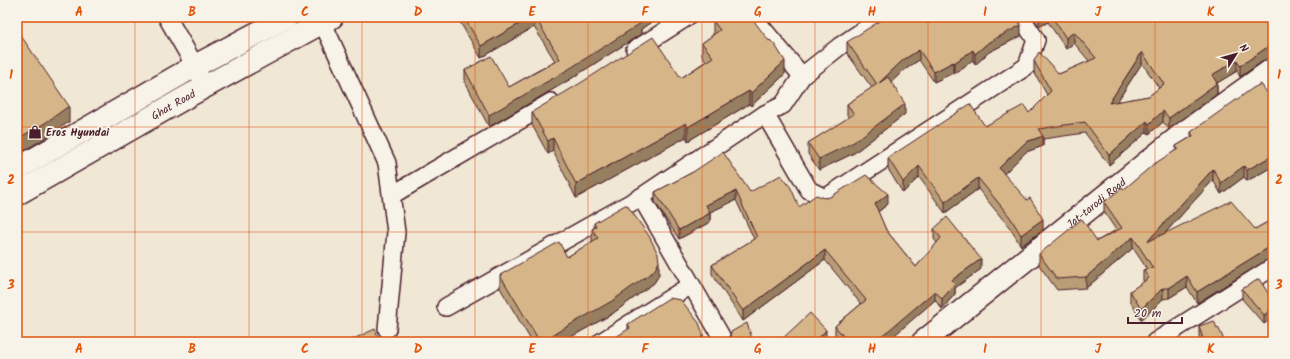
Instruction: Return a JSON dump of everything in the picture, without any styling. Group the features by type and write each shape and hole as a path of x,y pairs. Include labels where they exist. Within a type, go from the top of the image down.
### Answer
{"main road":[{"path":"17,169 195,66 287,17"},
{"name":"Ghat Road","path":"17,194 324,19"},
{"name":"Jat-tarodi Road","path":"923,342 1181,135 1268,73"}],"street":[{"path":"167,17 195,66 205,87"},
{"path":"620,59 687,17"},
{"path":"753,17 802,76"},
{"path":"446,307 641,197 765,114 783,104 802,76 840,46 883,17"},
{"path":"765,114 809,190 825,198 1027,66 1036,40 1021,17"},
{"path":"324,19 388,163 396,232 387,329"},
{"path":"1268,73 1273,96"},
{"path":"392,195 567,93"},
{"path":"641,197 692,284 721,336 722,342"},
{"path":"1156,342 1273,267"},
{"path":"601,342 692,284"}],"building":[{"path":"464,17 531,17 481,46"},
{"path":"535,17 642,17 639,19 641,23 569,69 489,115 465,70 491,56 509,87 560,59"},
{"path":"719,17 751,17 769,41 770,40 775,45 785,61 751,93 749,91 688,127 686,123 576,184 553,138 548,141 532,112 653,37 681,78 713,57 702,43 720,30 713,21"},
{"path":"886,17 1016,17 1021,25 989,42 975,54 973,50 954,63 953,62 934,72 919,50 903,60 878,84 888,77 905,104 854,142 819,159 808,143 854,114 847,104 877,84 847,42"},
{"path":"1052,17 1273,18 1273,46 1266,48 1240,66 1237,60 1212,75 1217,83 1169,118 1163,111 1149,124 1147,121 1109,155 1085,122 1038,129 1043,136 1026,142 999,168 1027,200 1030,198 1043,219 1021,235 1010,217 978,178 945,202 919,166 903,182 888,158 970,104 985,126 1024,105 1029,113 1051,91 1034,61 1039,52 1059,74 1096,58 1074,32 1066,38","holes":["1142,52 1164,84 1149,96 1109,103"]},
{"path":"17,30 69,106 45,123 17,139"},
{"path":"1261,84 1268,94 1273,95 1273,162 1270,157 1247,170 1244,166 1221,183 1213,169 1147,242 1231,201 1255,229 1273,219 1273,246 1197,292 1187,276 1169,288 1163,288 1141,309 1130,291 1149,278 1143,270 1153,268 1133,237 1086,277 1057,279 1039,254 1082,219 1097,241 1122,228 1104,202 1122,188 1123,190 1154,164 1178,149 1176,146 1193,136 1191,132 1253,88"},
{"path":"723,152 750,192 781,175 791,188 799,207 816,195 825,198 830,197 866,175 888,194 875,204 886,230 916,267 941,238 934,229 947,217 981,259 952,280 955,284 942,299 935,291 873,342 848,342 835,326 866,300 825,250 743,311 712,265 757,237 736,191 706,205 710,213 679,230 655,192 693,172"},
{"path":"627,205 649,236 658,254 659,262 654,271 612,301 540,342 500,275 559,242 567,257 598,238 592,229 596,227 594,223"},
{"path":"1259,279 1273,301 1273,309 1264,315 1242,289"},
{"path":"669,298 681,300 699,323 703,334 700,342 608,342 630,328 628,324"},
{"path":"810,313 826,330 815,342 772,342 778,336 781,340"},
{"path":"1214,321 1225,342 1204,342 1199,326"},
{"path":"747,323 753,342 735,342 730,336 731,332"},
{"path":"375,329 380,342 347,342"}],"place":[{"name":"Eros Hyundai","path":"35,132"}]}
